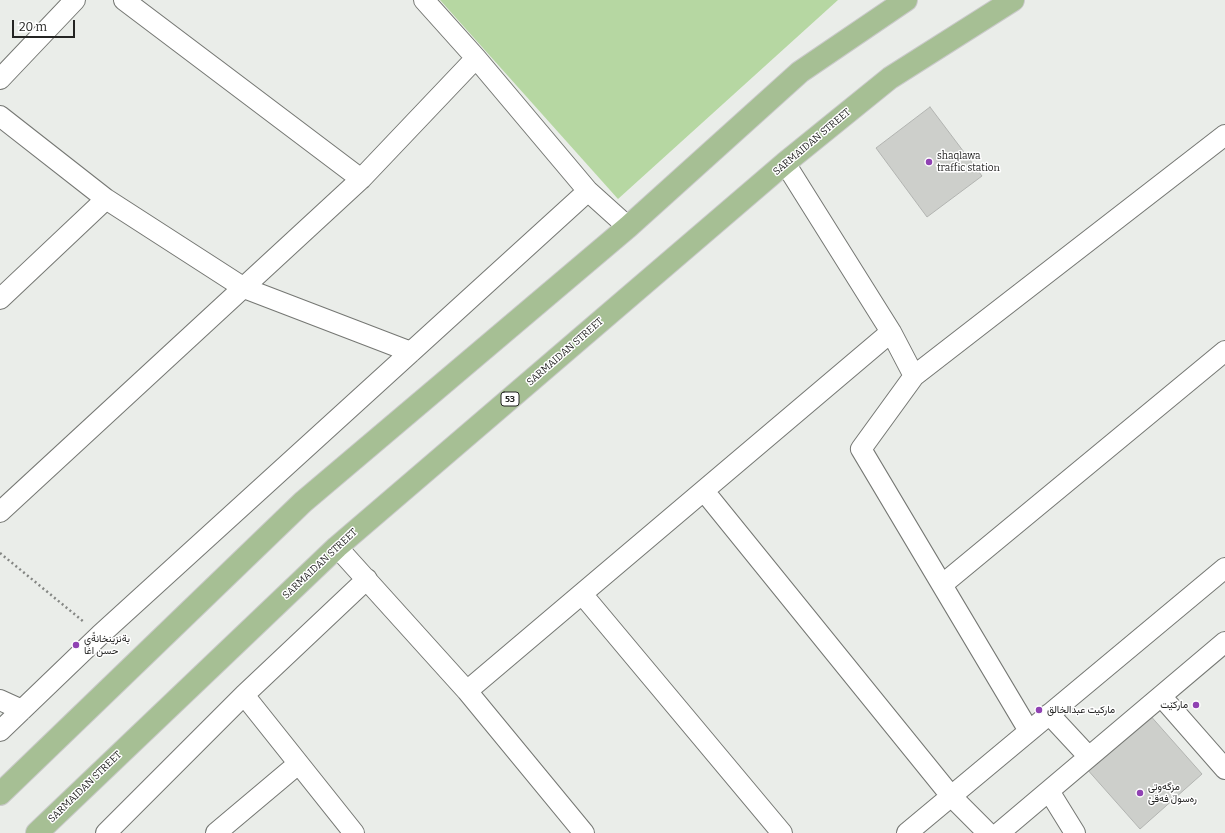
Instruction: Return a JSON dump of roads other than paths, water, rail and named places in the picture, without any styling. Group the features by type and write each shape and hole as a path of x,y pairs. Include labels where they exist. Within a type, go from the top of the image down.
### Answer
{"main road":[{"path":"0,794 303,502 628,228 800,72 906,0"},
{"name":"SARMAIDAN STREET","path":"37,833 337,547 785,163 890,78 1012,0"}],"street":[{"path":"0,79 75,0"},
{"path":"124,0 361,179"},
{"path":"424,0 476,58 588,191 628,228"},
{"path":"0,512 361,179 476,58"},
{"path":"0,116 106,199 244,288 411,352"},
{"path":"1029,731 943,584 861,449 914,376 1225,135"},
{"path":"785,163 891,332 914,376"},
{"path":"0,731 100,635 588,191"},
{"path":"0,299 106,199"},
{"path":"467,691 891,332"},
{"path":"943,584 1225,351"},
{"path":"704,491 951,796 988,833"},
{"path":"337,547 467,691 584,833"},
{"path":"907,833 1225,568"},
{"path":"106,833 244,695 366,579"},
{"path":"582,594 782,833"},
{"path":"999,833 1225,642"},
{"path":"244,695 354,833"},
{"path":"1161,696 1225,769"},
{"path":"0,700 22,710"},
{"path":"1049,714 1089,757"},
{"path":"216,833 298,764"},
{"path":"1049,791 1075,833"}],"place":[{"name":"shaqlawa traffic station","path":"929,162"},
{"name":"بةنزينخانةًي حسن اغا","path":"76,645"},
{"name":"مارکێت","path":"1196,705"},
{"name":"ماركیت عبدالخالق","path":"1039,710"},
{"name":"مزگەوتی رەسوڵ فەقێ","path":"1140,793"}]}
